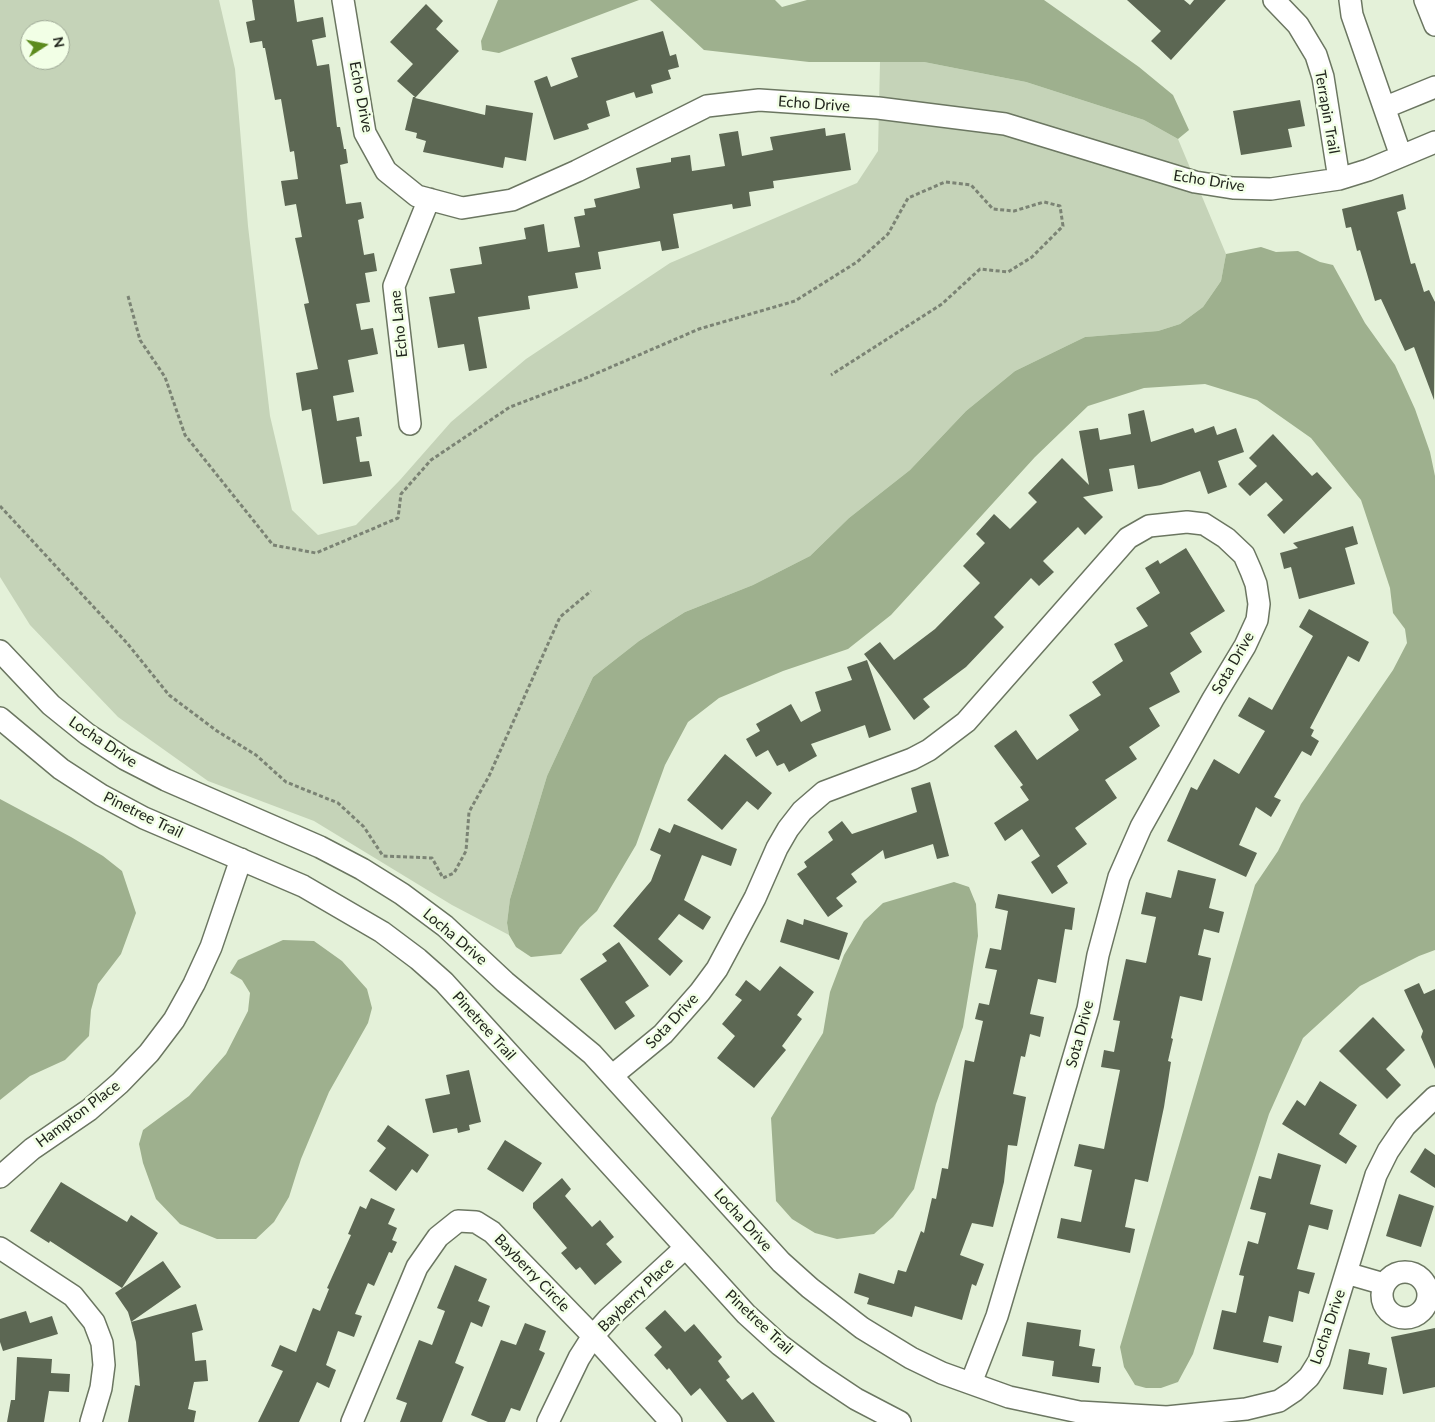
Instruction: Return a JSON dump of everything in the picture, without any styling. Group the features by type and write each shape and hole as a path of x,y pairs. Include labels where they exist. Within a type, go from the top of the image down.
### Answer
{"street":[{"name":"Echo Drive","path":"343,0 366,133 386,171 417,196 462,208 512,200 707,106 759,100 878,108 1005,124 1195,182 1233,188 1272,189 1339,179 1435,142"},
{"name":"Terrapin Trail","path":"1274,0 1298,24 1316,55 1323,77 1339,179"},
{"path":"1350,0 1352,15 1386,106 1401,156"},
{"path":"1386,106 1435,87"},
{"name":"Echo Lane","path":"410,424 394,286 429,199"},
{"name":"Sota Drive","path":"613,1075 663,1034 700,992 717,969 755,898 777,848 802,811 824,792 928,750 966,722 1128,538 1149,526 1187,522 1204,524 1226,538 1244,555 1256,584 1259,604 1257,620 1245,646 1141,827 1119,877 1098,955 1088,1008 997,1316 971,1383"},
{"name":"Locha Drive","path":"0,651 51,705 87,734 125,759 166,780 320,847 402,894 445,926 505,982 592,1054 781,1262 810,1288 862,1328 896,1350 942,1373 1009,1397 1079,1412 1167,1417 1246,1409 1279,1401 1294,1392 1309,1377 1319,1361 1376,1175 1388,1151 1405,1126 1435,1097"},
{"name":"Pinetree Trail","path":"0,718 61,769 101,795 144,818 303,886 343,907 382,932 438,976 746,1314 780,1345 825,1378 891,1420"},
{"name":"Hampton Place","path":"0,1177 32,1149 89,1110 120,1083 149,1053 174,1020 194,984 211,946 241,859"},
{"name":"Bayberry Circle","path":"352,1422 417,1267 438,1237 458,1221 476,1222 492,1232 593,1336 671,1422"},
{"path":"0,1248 73,1296 94,1322 102,1343 104,1366 101,1388 90,1422"},
{"name":"Bayberry Place","path":"548,1422 578,1358 593,1336 609,1318 685,1248"},
{"path":"1346,1273 1384,1284"}],"path":[{"path":"128,296 140,340 165,377 185,435 273,545 316,553 398,518 401,494 431,460 510,407 581,380 700,329 795,301 857,262 888,234 908,198 945,182 971,185 993,209 1014,211 1044,202 1060,206 1063,226 1032,258 1008,272 980,269 942,304 832,375"},
{"path":"0,506 127,643 169,695 217,731 256,754 286,782 338,803 364,827 383,856 432,858 443,878 454,873 466,851 469,812 489,776 560,617 591,591"}],"shaded area":[{"path":"0,0 219,0 235,69 248,226 270,416 292,510 318,535 356,525 400,480 451,422 526,359 670,263 857,183 878,151 880,62 924,62 1026,82 1144,120 1178,139 1226,254 1221,281 1203,307 1180,324 1158,331 1085,337 1015,371 966,411 910,470 849,518 810,556 753,585 685,612 639,641 593,677 547,776 510,899 507,923 509,935 452,905 314,821 208,781 118,717 30,625 0,577"},
{"path":"498,0 639,0 499,53 482,50 481,41"},
{"path":"650,0 775,0 782,7 807,0 1044,0 1139,67 1173,95 1189,130 1178,139 1144,120 1026,82 924,62 809,62 704,50"},
{"path":"1261,247 1276,252 1298,251 1320,262 1333,265 1365,323 1395,365 1415,409 1430,452 1435,476 1435,950 1419,956 1360,986 1303,1038 1269,1114 1193,1354 1178,1382 1161,1388 1146,1388 1135,1385 1124,1367 1120,1347 1255,885 1278,851 1301,804 1393,670 1407,643 1405,629 1393,613 1390,588 1361,500 1311,438 1257,400 1205,384 1144,388 1088,406 1035,457 891,615 848,649 783,671 719,698 688,722 665,765 636,845 597,911 580,927 561,954 531,957 516,947 509,935 507,923 510,899 547,776 593,677 639,641 685,612 753,585 810,556 849,518 910,470 966,411 1015,371 1085,337 1158,331 1180,324 1203,307 1221,281 1226,254"},
{"path":"0,799 71,837 103,856 122,871 136,913 121,954 98,984 91,1010 89,1036 65,1060 30,1076 0,1100"},
{"path":"954,882 969,887 976,904 978,936 963,1027 936,1104 914,1189 893,1217 874,1234 837,1239 815,1233 792,1219 776,1201 771,1118 823,1033 830,992 844,955 864,921 883,903"},
{"path":"283,940 314,941 342,961 367,989 372,1008 368,1023 329,1092 301,1159 289,1197 274,1222 256,1239 217,1239 180,1224 156,1199 143,1163 139,1144 143,1130 189,1096 226,1054 248,1011 250,993 242,980 230,973 238,960"}],"building":[{"path":"252,0 294,0 297,22 323,17 326,37 312,40 317,66 329,64 337,127 340,127 348,163 340,165 346,204 361,202 364,218 358,220 364,255 374,253 377,271 365,273 370,302 356,304 361,330 373,328 378,354 348,360 354,392 333,396 337,421 359,417 362,436 356,437 360,462 369,461 372,476 323,484 311,409 302,411 296,373 318,369 304,304 309,303 295,238 302,237 296,204 285,206 281,181 298,179 294,151 290,152 281,99 275,100 265,48 263,48 262,41 250,43 246,22 255,20"},
{"path":"1127,0 1184,0 1190,5 1194,0 1226,0 1171,60 1151,41 1161,31"},
{"path":"426,4 443,21 436,29 459,51 415,98 485,115 486,105 533,113 526,161 505,157 503,168 423,152 426,141 416,138 417,133 405,130 413,97 415,97 397,81 413,64 390,42"},
{"path":"663,31 670,56 676,54 679,67 668,70 671,79 651,85 653,93 636,98 634,92 606,101 610,116 587,124 589,129 554,140 534,81 547,76 551,87 578,77 571,58"},
{"path":"1300,100 1305,126 1288,129 1292,147 1241,155 1233,111"},
{"path":"825,128 826,136 845,133 851,170 773,181 774,188 749,192 751,206 733,209 732,204 673,214 679,248 662,251 660,241 598,252 601,269 575,273 578,288 528,296 530,309 478,317 487,368 469,371 464,344 438,348 429,297 455,293 450,269 482,264 479,247 526,239 524,228 544,224 548,252 580,247 574,217 585,215 584,209 596,207 594,199 640,188 636,168 671,162 671,158 690,155 692,171 725,166 719,134 738,131 742,156 773,150 770,137"},
{"path":"1403,194 1406,209 1397,212 1411,264 1415,263 1424,292 1429,290 1435,302 1434,400 1414,347 1405,351 1381,299 1375,301 1360,250 1357,251 1351,227 1346,228 1342,209"},
{"path":"1144,410 1151,442 1193,428 1195,433 1214,426 1217,435 1236,428 1244,452 1218,461 1227,487 1208,494 1200,471 1161,485 1138,489 1134,465 1109,469 1113,491 1083,497 1103,517 1085,535 1078,527 1043,561 1054,572 1039,586 1031,578 994,617 1004,627 966,667 923,699 930,707 914,720 864,654 880,642 894,660 935,629 980,583 963,566 985,543 976,534 994,514 1010,529 1037,502 1028,493 1062,458 1089,485 1079,431 1098,428 1100,440 1131,434 1128,414"},
{"path":"1273,434 1312,476 1317,472 1332,488 1284,534 1267,515 1283,500 1266,482 1250,496 1238,484 1257,466 1249,458"},
{"path":"1353,526 1358,544 1345,548 1355,584 1299,599 1291,567 1284,569 1280,553 1298,548 1293,543"},
{"path":"1186,548 1225,611 1190,633 1202,652 1170,673 1180,692 1149,708 1160,726 1129,747 1137,759 1105,780 1117,798 1075,828 1087,844 1057,866 1068,883 1052,894 1031,862 1040,856 1022,829 1005,841 994,823 1029,800 1020,787 1023,785 994,746 1016,730 1037,760 1079,730 1069,715 1101,695 1092,682 1123,661 1114,644 1148,626 1136,608 1160,593 1145,568 1158,560 1160,564"},
{"path":"1309,609 1369,642 1359,662 1348,656 1310,728 1314,730 1311,736 1319,741 1311,756 1302,751 1274,797 1281,800 1271,817 1256,807 1239,845 1257,853 1246,877 1167,841 1191,787 1197,790 1214,759 1239,774 1265,731 1238,716 1249,697 1272,710 1313,636 1299,627"},
{"path":"867,660 891,730 869,738 865,725 811,744 817,756 789,772 784,763 777,766 768,750 756,757 746,739 760,731 756,724 791,704 801,722 821,711 815,692 852,680 847,667"},
{"path":"725,754 772,793 758,810 747,801 722,830 687,800"},
{"path":"930,782 949,856 937,859 933,844 885,859 883,850 851,874 857,882 836,898 843,906 828,917 797,874 807,867 804,862 833,840 828,832 842,821 852,834 917,812 911,788"},
{"path":"674,824 737,849 731,866 702,855 684,900 711,917 703,930 679,914 658,939 683,961 670,976 613,926 651,881 661,855 650,850 659,828 670,833"},
{"path":"1178,870 1216,879 1209,908 1224,912 1219,933 1204,929 1198,955 1211,958 1202,1001 1180,996 1171,1038 1173,1039 1168,1061 1171,1062 1164,1107 1148,1182 1135,1179 1125,1227 1135,1229 1130,1253 1057,1238 1061,1218 1081,1222 1092,1170 1074,1166 1079,1144 1104,1149 1120,1070 1101,1067 1104,1050 1114,1052 1120,1021 1113,1020 1126,959 1146,963 1156,917 1141,914 1146,892 1171,898"},
{"path":"998,894 1075,908 1072,930 1065,929 1056,983 1038,979 1030,1014 1044,1017 1040,1037 1030,1034 1025,1057 1021,1056 1013,1094 1026,1097 1017,1146 1008,1145 1004,1182 993,1227 972,1223 960,1255 984,1264 976,1286 972,1284 962,1320 915,1306 912,1317 867,1304 869,1298 854,1293 859,1273 894,1284 898,1270 906,1272 921,1231 924,1233 932,1198 936,1199 942,1168 948,1169 965,1060 974,1062 983,1021 975,1019 979,1003 989,1005 997,970 985,968 990,948 1001,950 1008,911 995,908"},
{"path":"787,919 803,925 804,919 848,933 839,960 780,942"},
{"path":"619,942 649,986 625,1002 635,1016 615,1030 580,979 607,961 602,954"},
{"path":"780,966 814,992 797,1015 802,1019 782,1046 786,1050 754,1088 717,1058 735,1036 722,1024 742,1000 735,995 746,980 760,991"},
{"path":"1419,983 1424,994 1435,989 1435,1069 1421,1037 1423,1031 1404,990"},
{"path":"1373,1017 1405,1050 1386,1069 1401,1085 1387,1099 1339,1051"},
{"path":"469,1070 481,1122 469,1125 470,1130 458,1133 457,1128 433,1133 425,1099 450,1094 446,1075"},
{"path":"1320,1081 1357,1105 1339,1134 1357,1146 1346,1164 1282,1124 1297,1100 1305,1106"},
{"path":"388,1125 429,1155 417,1173 412,1169 396,1191 369,1171 386,1148 377,1141"},
{"path":"505,1140 542,1163 523,1192 487,1169"},
{"path":"1425,1148 1435,1155 1435,1188 1410,1172"},
{"path":"1278,1153 1321,1165 1310,1204 1333,1210 1328,1230 1309,1225 1297,1269 1315,1273 1309,1294 1299,1291 1293,1322 1269,1316 1263,1342 1282,1346 1278,1363 1213,1349 1222,1310 1236,1313 1244,1276 1239,1275 1248,1241 1258,1244 1266,1213 1250,1209 1259,1176 1271,1179"},
{"path":"562,1178 571,1189 565,1196 592,1227 600,1220 614,1237 606,1244 622,1262 595,1285 580,1267 576,1270 561,1253 567,1248 533,1208 533,1203"},
{"path":"61,1182 127,1222 131,1215 158,1233 122,1288 50,1241 49,1243 30,1231"},
{"path":"1399,1194 1434,1206 1421,1247 1386,1236"},
{"path":"371,1198 395,1209 388,1224 397,1228 392,1240 397,1242 392,1253 389,1252 374,1286 368,1283 355,1314 362,1316 354,1337 338,1331 326,1365 336,1370 329,1388 317,1382 299,1422 258,1422 283,1371 271,1366 280,1345 296,1352 313,1308 320,1311 329,1289 327,1288 351,1235 348,1234 360,1206 366,1209"},
{"path":"163,1261 181,1287 131,1322 128,1312 115,1293"},
{"path":"455,1265 487,1279 478,1301 490,1306 482,1327 471,1322 455,1363 464,1367 442,1422 400,1422 407,1403 396,1399 419,1340 432,1345 445,1311 437,1308"},
{"path":"196,1304 203,1330 192,1333 195,1361 206,1360 208,1381 194,1382 188,1409 196,1411 194,1422 128,1422 135,1385 140,1386 136,1342 131,1322"},
{"path":"665,1310 685,1332 694,1324 722,1357 718,1361 730,1377 726,1380 742,1400 753,1392 775,1422 727,1422 700,1388 691,1396 669,1368 667,1370 654,1355 662,1347 645,1328"},
{"path":"26,1311 30,1323 52,1316 58,1334 3,1351 0,1342 0,1319"},
{"path":"1027,1322 1081,1330 1079,1346 1095,1349 1092,1366 1101,1367 1099,1383 1052,1376 1054,1361 1022,1356"},
{"path":"525,1323 546,1331 539,1350 545,1353 520,1411 511,1408 505,1422 488,1422 471,1415 501,1340 516,1345"},
{"path":"1435,1328 1435,1387 1403,1394 1391,1337"},
{"path":"1349,1349 1370,1353 1368,1364 1387,1368 1383,1395 1343,1389"},
{"path":"17,1357 52,1359 51,1373 70,1374 69,1392 49,1391 44,1422 7,1422 11,1400 15,1400"}]}
